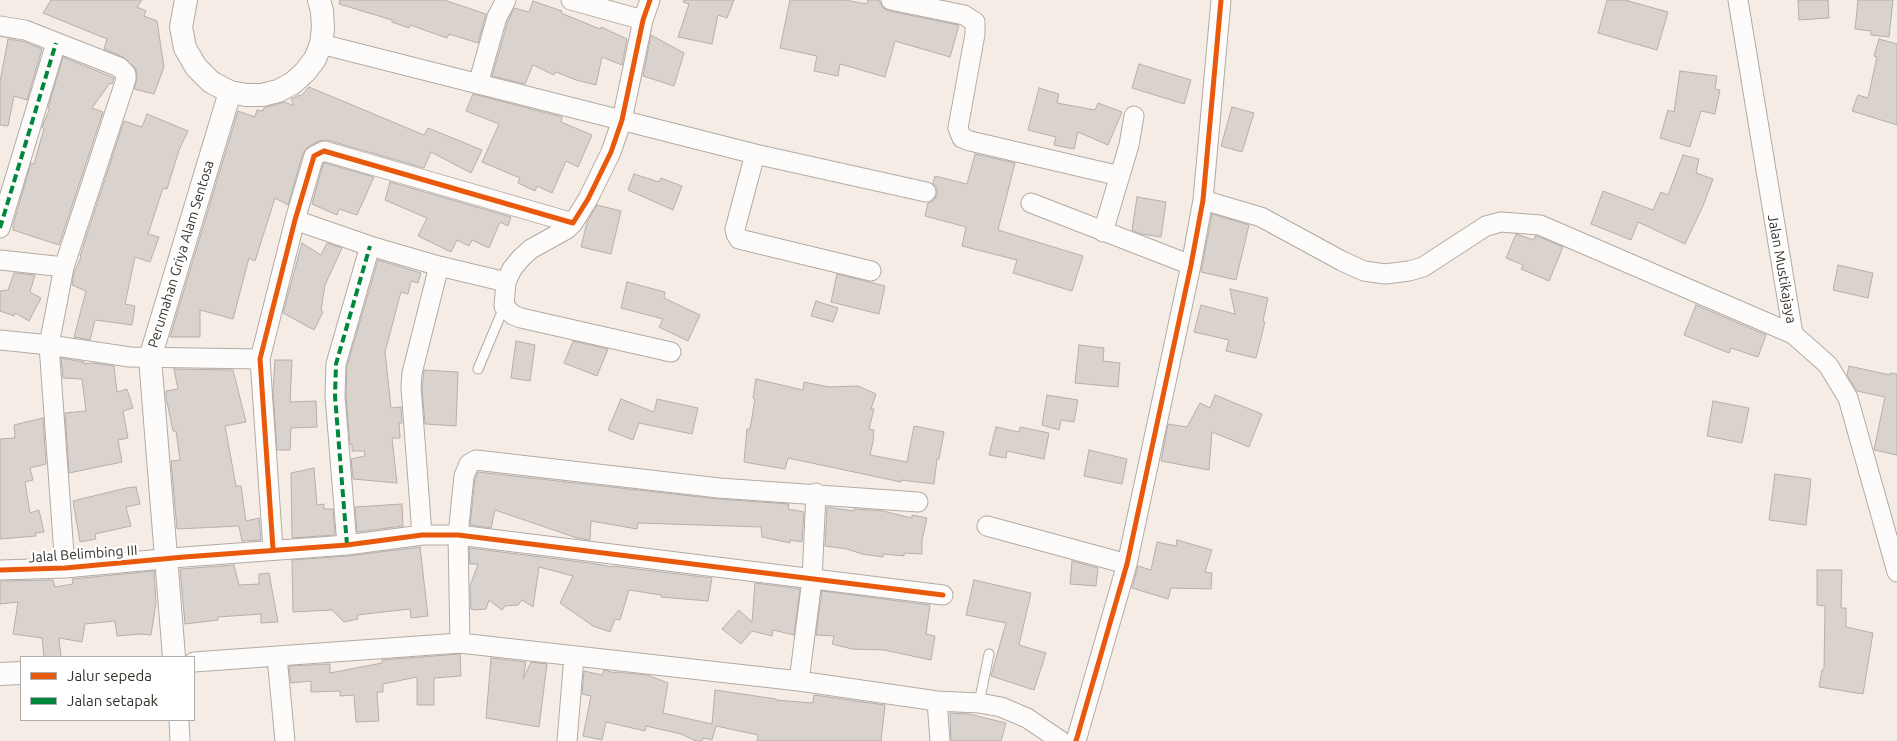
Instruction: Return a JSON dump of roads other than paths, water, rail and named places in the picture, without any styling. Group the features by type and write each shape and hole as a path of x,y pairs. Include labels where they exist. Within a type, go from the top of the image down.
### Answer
{"street":[{"path":"186,0 181,27 185,48 196,67 211,82 230,92 246,95 262,95 278,91 293,83 315,59 321,44 324,28 319,0"},
{"path":"478,84 497,17 506,0"},
{"path":"571,0 643,20"},
{"path":"650,0 643,20 622,120 605,166 588,200 573,223 567,229 531,249 512,269 506,282 504,306 513,315 521,318 670,352"},
{"path":"891,0 964,16 975,22 975,34 958,128 962,138 1120,176"},
{"path":"1076,741 1127,564 1192,265 1203,200 1221,0"},
{"name":"Jalan Mustikajaya","path":"1738,0 1793,334 1828,366 1848,398 1897,572"},
{"path":"0,26 25,30 119,67 125,71 126,77 64,267 48,345 65,568"},
{"path":"0,228 56,43"},
{"path":"321,44 755,154 926,192"},
{"name":"Perumahan Griya Alam Sentosa","path":"174,656 150,358 230,92"},
{"path":"1103,232 1129,145 1134,116"},
{"path":"272,549 260,359 295,220 314,156 324,151 573,223"},
{"path":"755,154 735,229 739,239 870,271"},
{"path":"1203,200 1261,216 1342,261 1364,271 1385,274 1423,267 1486,226 1501,222 1540,224 1793,334"},
{"path":"1031,203 1192,265"},
{"path":"295,220 370,246 439,266 506,282"},
{"path":"347,545 335,396 336,364 370,246"},
{"path":"0,260 64,267"},
{"path":"422,535 410,387 439,266"},
{"path":"0,340 130,357 260,359"},
{"path":"460,643 458,536 464,476 469,464 476,460 719,488 816,493 918,502"},
{"path":"799,681 812,580 816,493"},
{"path":"987,526 1127,564"},
{"name":"Jalal Belimbing III","path":"0,570 65,568 272,549 347,545 422,535 458,536 942,595"},
{"path":"195,662 460,643 799,681 937,701 979,703 1002,707 1027,718 1062,741"},
{"path":"567,741 574,656"},
{"path":"276,657 285,741"},
{"path":"0,674 20,673"},
{"path":"937,701 940,741"},
{"path":"178,721 180,741"}],"lane":[{"path":"478,369 504,306"},
{"path":"979,703 989,654"}]}
